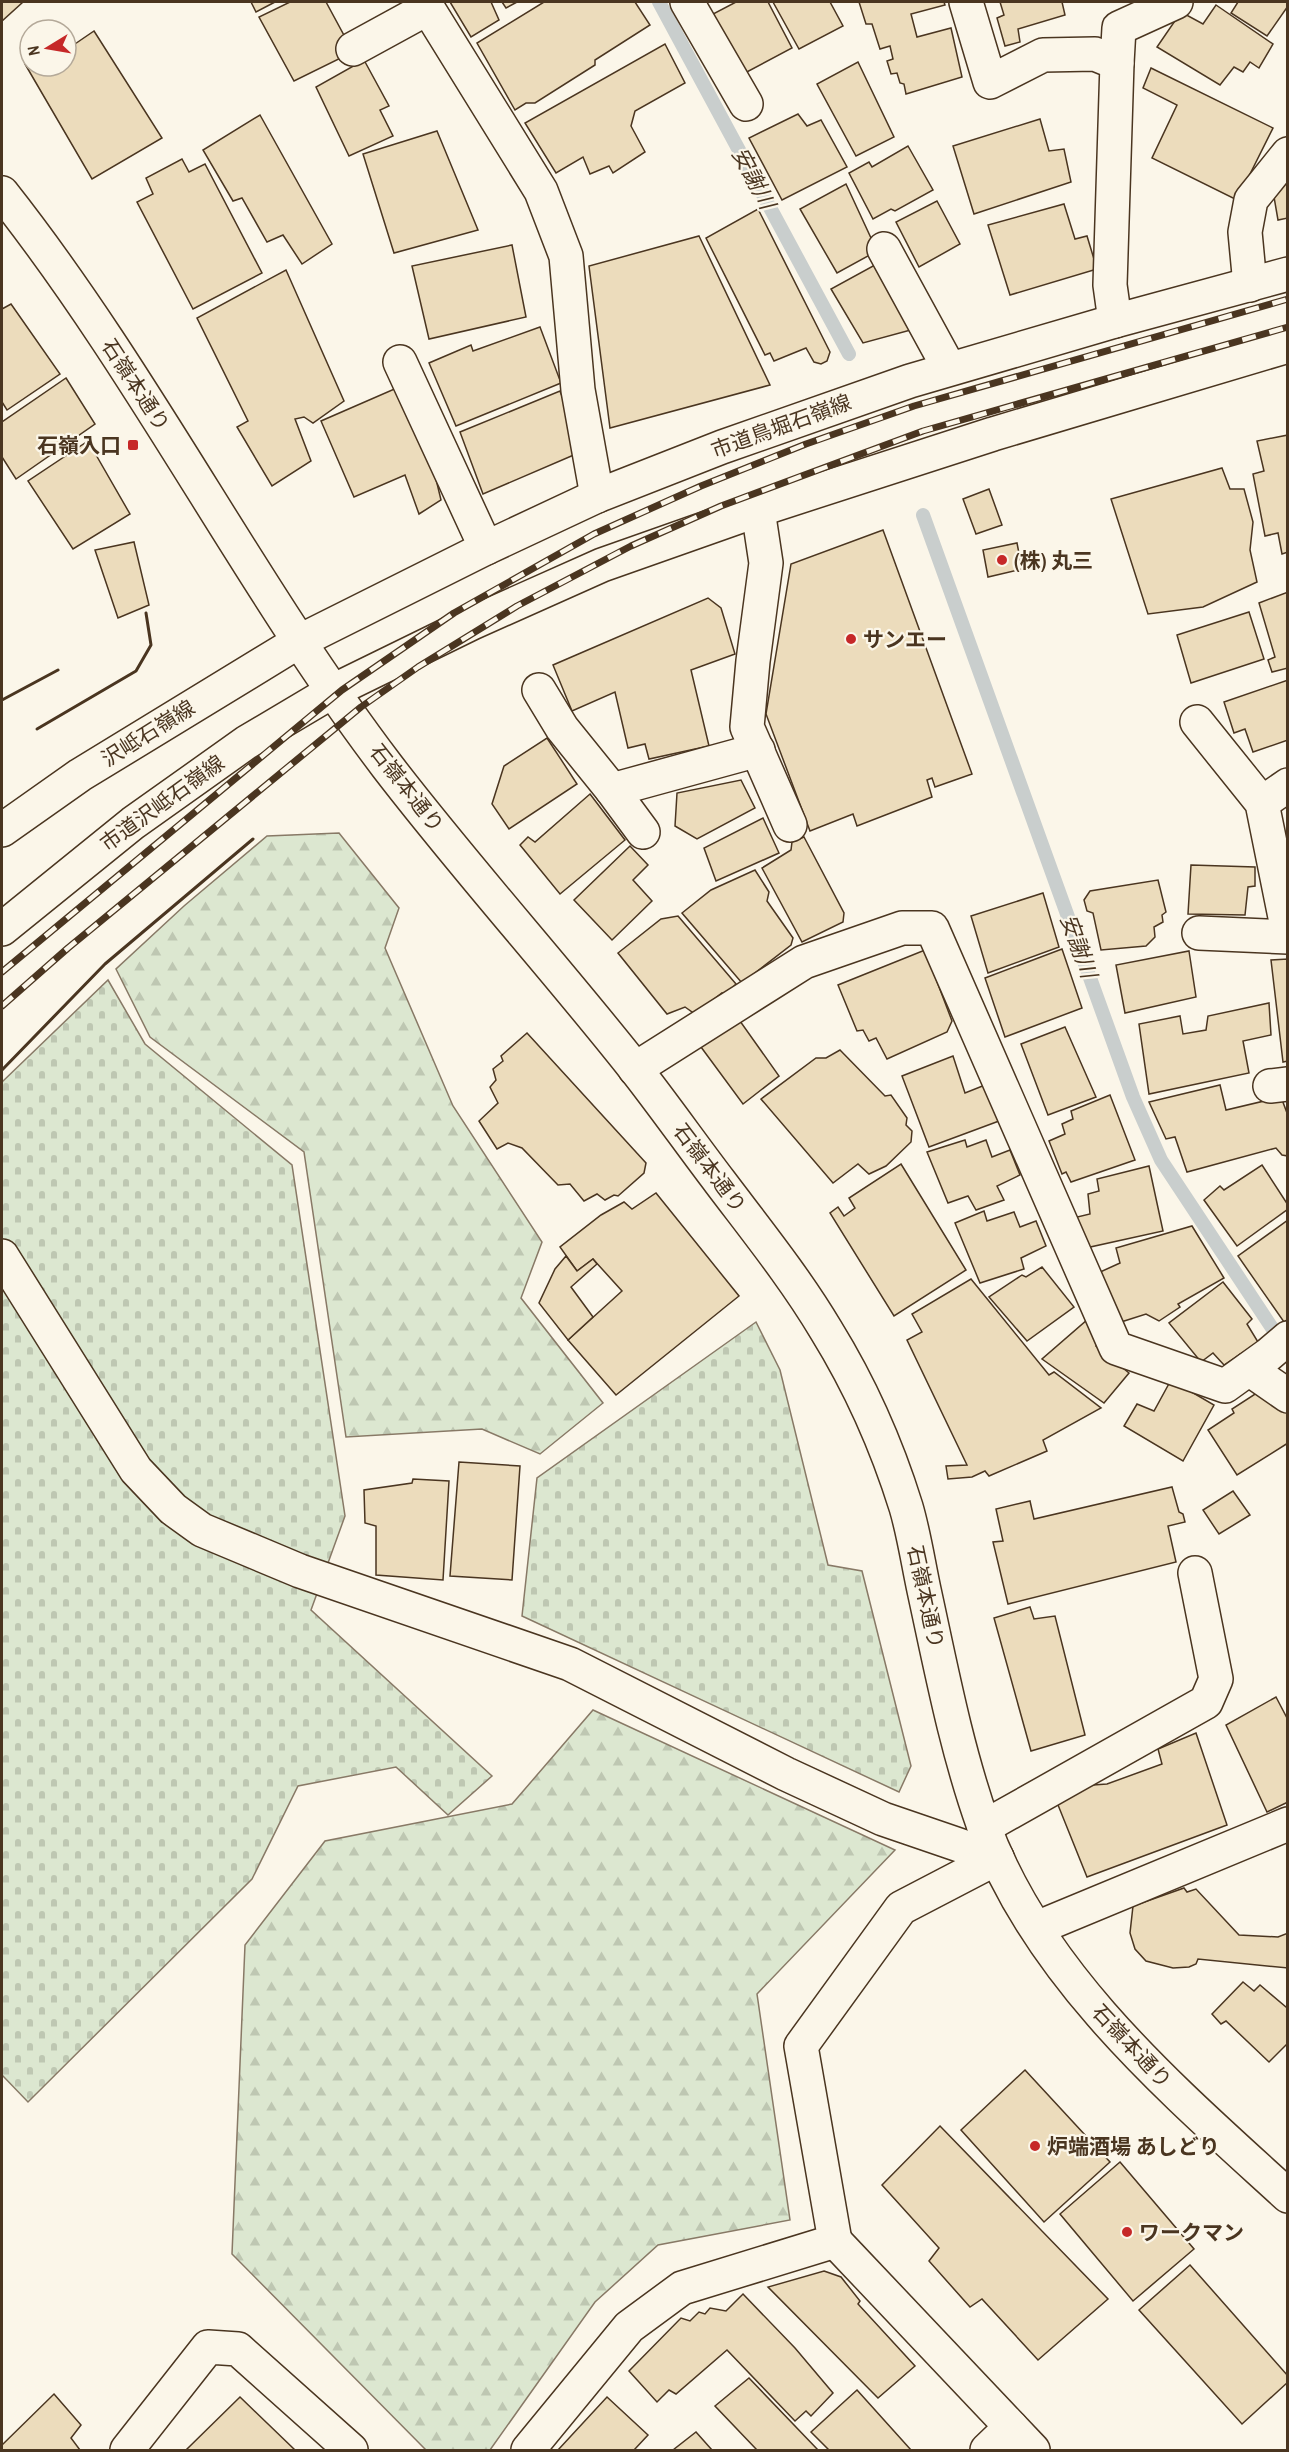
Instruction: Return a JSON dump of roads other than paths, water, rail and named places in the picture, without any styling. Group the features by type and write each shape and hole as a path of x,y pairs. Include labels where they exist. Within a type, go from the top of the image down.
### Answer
{"street":[{"path":"687,2 746,104"},
{"path":"966,2 990,82 1043,55 1095,54 1117,63"},
{"path":"1115,321 1110,285 1119,28 1176,2"},
{"path":"353,49 426,5 541,191 566,256 578,390 597,496"},
{"path":"1250,285 1245,232 1251,200 1287,154"},
{"name":"石嶺本通り","path":"2,194 49,254 148,403 298,642 390,770 636,1069 792,1278 828,1333 862,1396 885,1450 906,1509 959,1748 984,1827 1014,1893 1077,1985 1125,2042 1172,2090 1287,2196"},
{"path":"884,249 950,368"},
{"name":"市道鳥堀石嶺線","path":"298,642 486,548 597,496 829,408 950,368 1287,274"},
{"path":"333,691 440,638 602,565 758,510 993,434 1287,346"},
{"path":"400,362 486,548"},
{"path":"758,510 766,562 747,727 790,825"},
{"name":"沢岻石嶺線","path":"2,830 80,775 298,642"},
{"path":"538,690 562,728 643,832"},
{"name":"市道沢岻石嶺線","path":"2,929 133,823 247,742 333,691"},
{"path":"1197,722 1275,794 1287,932"},
{"path":"612,790 758,750"},
{"path":"636,1069 804,962 902,928 932,928 1116,1348 1225,1386 1268,1354 1287,1396"},
{"path":"1199,933 1287,937"},
{"path":"2,1256 136,1470 173,1509 202,1530 300,1571 570,1664 765,1764 883,1819 997,1858"},
{"path":"984,1827 1206,1702 1216,1679 1195,1573"},
{"path":"1037,1928 1287,1824"},
{"path":"997,1858 901,1908 801,2046 835,2241 1033,2451"},
{"path":"528,2451 629,2327 682,2288 835,2241"},
{"path":"127,2451 208,2347 238,2349 351,2451"},
{"path":"987,2451 1011,2427"}],"waterway":[{"name":"安謝川","path":"659,2 849,354"},
{"name":"安謝川","path":"923,515 1133,1097 1161,1160 1282,1343"}],"railway":[{"path":"2,972 342,690 454,613 594,534 701,486 806,444 914,406 1288,299"},
{"path":"2,1006 68,948 361,707 418,667 517,606 631,546 721,506 923,431 1288,327"}],"place":[{"name":"石嶺入口","path":"133,445"},
{"name":"(株) 丸三","path":"1002,560"},
{"name":"サンエー","path":"851,639"},
{"name":"炉端酒場 あしどり","path":"1035,2146"},
{"name":"ワークマン","path":"1127,2232"}]}
